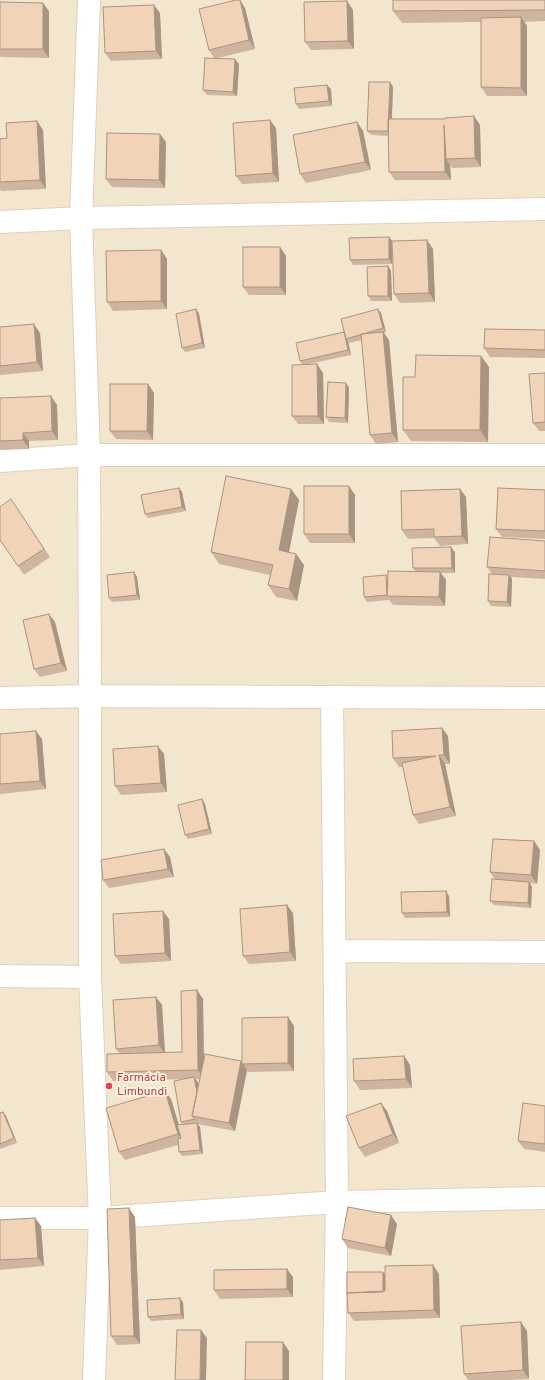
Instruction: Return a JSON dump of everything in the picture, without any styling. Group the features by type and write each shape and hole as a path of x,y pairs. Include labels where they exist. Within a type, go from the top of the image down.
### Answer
{"street":[{"path":"89,0 81,218 89,455 90,977 100,1218 94,1380"},
{"path":"0,222 81,218 545,209"},
{"path":"0,461 89,455 545,455"},
{"path":"0,698 90,696 545,698"},
{"path":"332,697 337,1202 334,1380"},
{"path":"335,951 545,952"},
{"path":"0,976 90,977"},
{"path":"0,1218 100,1218 337,1202 545,1198"}],"shaded area":[{"path":"0,0 545,0 545,1380 0,1380"}],"building":[{"path":"240,0 249,40 209,50 199,9"},
{"path":"393,0 545,0 545,10 393,11"},
{"path":"347,1 348,41 305,42 304,2"},
{"path":"0,2 43,3 43,49 0,49"},
{"path":"154,5 156,51 105,53 103,7"},
{"path":"521,17 521,88 481,87 481,18"},
{"path":"205,58 235,59 233,92 203,90"},
{"path":"369,82 390,82 388,131 367,131"},
{"path":"327,85 329,101 296,104 294,88"},
{"path":"474,116 475,158 446,159 444,125 445,172 389,172 388,119 445,119"},
{"path":"270,120 273,173 236,176 233,123"},
{"path":"37,121 40,180 0,182 0,139 7,138 6,123"},
{"path":"357,122 365,162 300,174 293,135"},
{"path":"107,133 160,134 159,180 106,179"},
{"path":"389,237 389,259 350,260 349,238"},
{"path":"427,240 429,293 394,294 392,241"},
{"path":"243,247 280,247 280,287 243,287"},
{"path":"161,250 161,301 107,302 106,251"},
{"path":"388,266 388,296 368,296 367,267"},
{"path":"196,309 202,343 182,348 176,314"},
{"path":"378,309 383,328 346,339 341,319"},
{"path":"34,324 37,362 0,366 0,327"},
{"path":"485,329 545,330 545,350 484,348"},
{"path":"344,332 348,350 300,361 296,343"},
{"path":"383,332 392,433 370,435 361,334"},
{"path":"416,355 481,356 480,430 403,430 403,377 415,377"},
{"path":"317,364 318,416 292,416 292,365"},
{"path":"545,373 545,422 533,423 529,374"},
{"path":"328,382 346,383 345,418 326,417"},
{"path":"110,384 148,384 147,431 110,431"},
{"path":"51,396 52,431 23,433 23,440 0,441 0,398"},
{"path":"226,476 291,489 279,550 296,554 289,589 268,585 273,565 211,552"},
{"path":"304,486 349,486 349,534 304,534"},
{"path":"179,488 182,507 145,514 141,495"},
{"path":"498,488 545,490 545,531 496,529"},
{"path":"460,489 462,536 434,537 434,529 402,530 401,491"},
{"path":"11,499 44,549 18,566 0,540 0,507"},
{"path":"490,537 545,541 545,571 487,567"},
{"path":"451,547 452,568 413,568 412,548"},
{"path":"388,571 440,572 439,597 387,596"},
{"path":"134,572 137,595 109,598 107,575"},
{"path":"489,574 509,575 507,602 488,601"},
{"path":"386,575 387,595 364,597 363,577"},
{"path":"49,614 61,663 34,669 23,620"},
{"path":"442,728 444,755 439,755 450,807 413,815 402,763 436,756 393,758 392,731"},
{"path":"36,731 40,781 0,784 0,734"},
{"path":"158,746 161,783 115,786 113,749"},
{"path":"202,799 209,829 185,835 178,805"},
{"path":"493,839 534,841 531,875 490,872"},
{"path":"164,849 168,869 103,880 101,860"},
{"path":"492,879 529,882 528,903 490,901"},
{"path":"446,891 447,912 402,913 401,892"},
{"path":"287,905 290,952 243,956 240,909"},
{"path":"163,911 165,953 115,956 113,914"},
{"path":"197,990 198,1070 107,1072 107,1054 182,1052 181,991"},
{"path":"156,997 159,1045 116,1049 113,1000"},
{"path":"288,1017 288,1063 242,1064 242,1018"},
{"path":"205,1054 241,1061 229,1123 192,1116"},
{"path":"404,1056 406,1079 354,1081 353,1059"},
{"path":"194,1077 197,1092 192,1116 195,1119 181,1122 174,1081"},
{"path":"165,1091 178,1134 119,1152 106,1108"},
{"path":"381,1103 393,1134 359,1148 346,1116"},
{"path":"523,1103 545,1106 545,1144 518,1141"},
{"path":"3,1112 14,1138 0,1144 0,1113"},
{"path":"197,1123 200,1150 179,1152 178,1139 181,1138 177,1125"},
{"path":"348,1207 391,1215 385,1248 342,1239"},
{"path":"129,1208 134,1336 111,1336 107,1209"},
{"path":"35,1218 38,1258 0,1260 0,1220"},
{"path":"433,1265 434,1310 348,1313 347,1293 385,1291 385,1266"},
{"path":"287,1269 287,1289 214,1290 214,1270"},
{"path":"347,1272 383,1272 383,1292 347,1293"},
{"path":"180,1298 181,1314 148,1317 147,1300"},
{"path":"521,1322 523,1370 464,1374 461,1326"},
{"path":"177,1330 201,1330 200,1380 175,1380"},
{"path":"246,1342 283,1342 283,1380 245,1380"}],"place":[{"name":"Farmácia Limbundi","path":"109,1086"}]}
